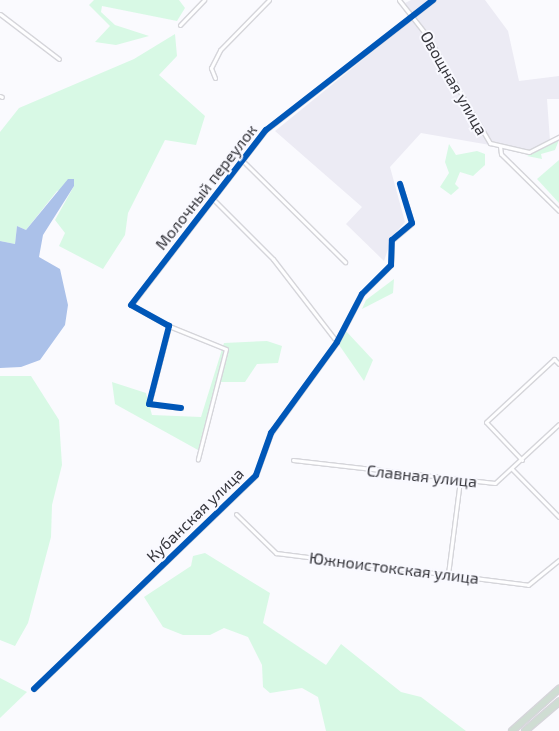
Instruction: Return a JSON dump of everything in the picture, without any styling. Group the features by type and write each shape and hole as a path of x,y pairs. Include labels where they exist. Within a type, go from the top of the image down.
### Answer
{"highway":[{"path":"512,731 559,689"},
{"path":"525,731 559,702"}],"street":[{"path":"180,25 204,0"},
{"path":"216,78 211,68 220,50 269,0"},
{"name":"Овощная улица","path":"399,0 412,16 490,144 500,146"},
{"name":"Молочный переулок","path":"169,326 131,305 246,162 266,130 433,0"},
{"path":"0,14 59,59"},
{"path":"559,138 536,151 500,146 502,154 559,211"},
{"path":"246,162 345,262"},
{"name":"Кубанская улица","path":"34,689 256,475 271,434 337,342 362,294 391,265 392,240 412,222 400,184"},
{"path":"215,201 273,259 337,342"},
{"path":"181,408 150,404 169,326 226,349 198,459"},
{"path":"522,460 486,422 554,359 559,364"},
{"name":"Славная улица","path":"294,460 495,483 558,426"},
{"path":"512,469 559,516"},
{"path":"448,574 460,480"},
{"name":"Южноистокская улица","path":"236,514 276,553 528,585 559,560"}],"shaded area":[{"path":"411,0 485,0 508,31 519,81 559,76 559,99 547,99 550,141 539,149 524,151 421,133 390,167 405,222 392,237 384,261 346,224 362,207 275,131 414,18 405,3"}],"green space":[{"path":"94,0 179,0 185,8 177,21 102,6 101,12 115,25 149,36 116,45 95,42 110,26 89,5"},
{"path":"175,34 177,56 159,75 205,116 196,145 165,140 128,213 125,235 103,269 59,246 65,233 55,220 74,186 57,191 26,230 17,226 15,244 0,241 0,132 19,108 134,59"},
{"path":"559,140 555,150 541,154 542,159 527,156"},
{"path":"449,144 456,155 477,151 485,154 485,165 473,176 460,172 455,184 459,188 451,195 440,187 449,173 445,162"},
{"path":"559,160 559,203 537,179"},
{"path":"394,279 393,293 362,309 366,300"},
{"path":"345,330 373,360 364,381 337,342"},
{"path":"267,341 282,346 278,363 257,364 245,382 221,382 198,450 115,404 112,382 146,393 152,415 201,417 224,343"},
{"path":"0,376 31,376 59,420 62,465 52,505 51,537 28,623 15,646 0,640"},
{"path":"205,553 270,593 263,623 326,665 341,644 401,692 421,697 466,731 326,731 318,697 302,688 270,693 263,687 262,665 248,637 224,628 210,635 183,635 163,627 144,597 191,566 193,556"},
{"path":"0,678 27,692 0,718"}],"water":[{"path":"68,179 74,179 74,186 43,235 39,257 60,269 68,305 65,325 40,360 21,367 0,368 0,241 15,244 17,226 26,230"}],"cycle path":[{"path":"181,408 149,404 169,326 131,305 266,130 433,0"},
{"path":"34,689 256,475 271,433 337,342 362,294 391,265 392,240 412,223 400,184"}]}
